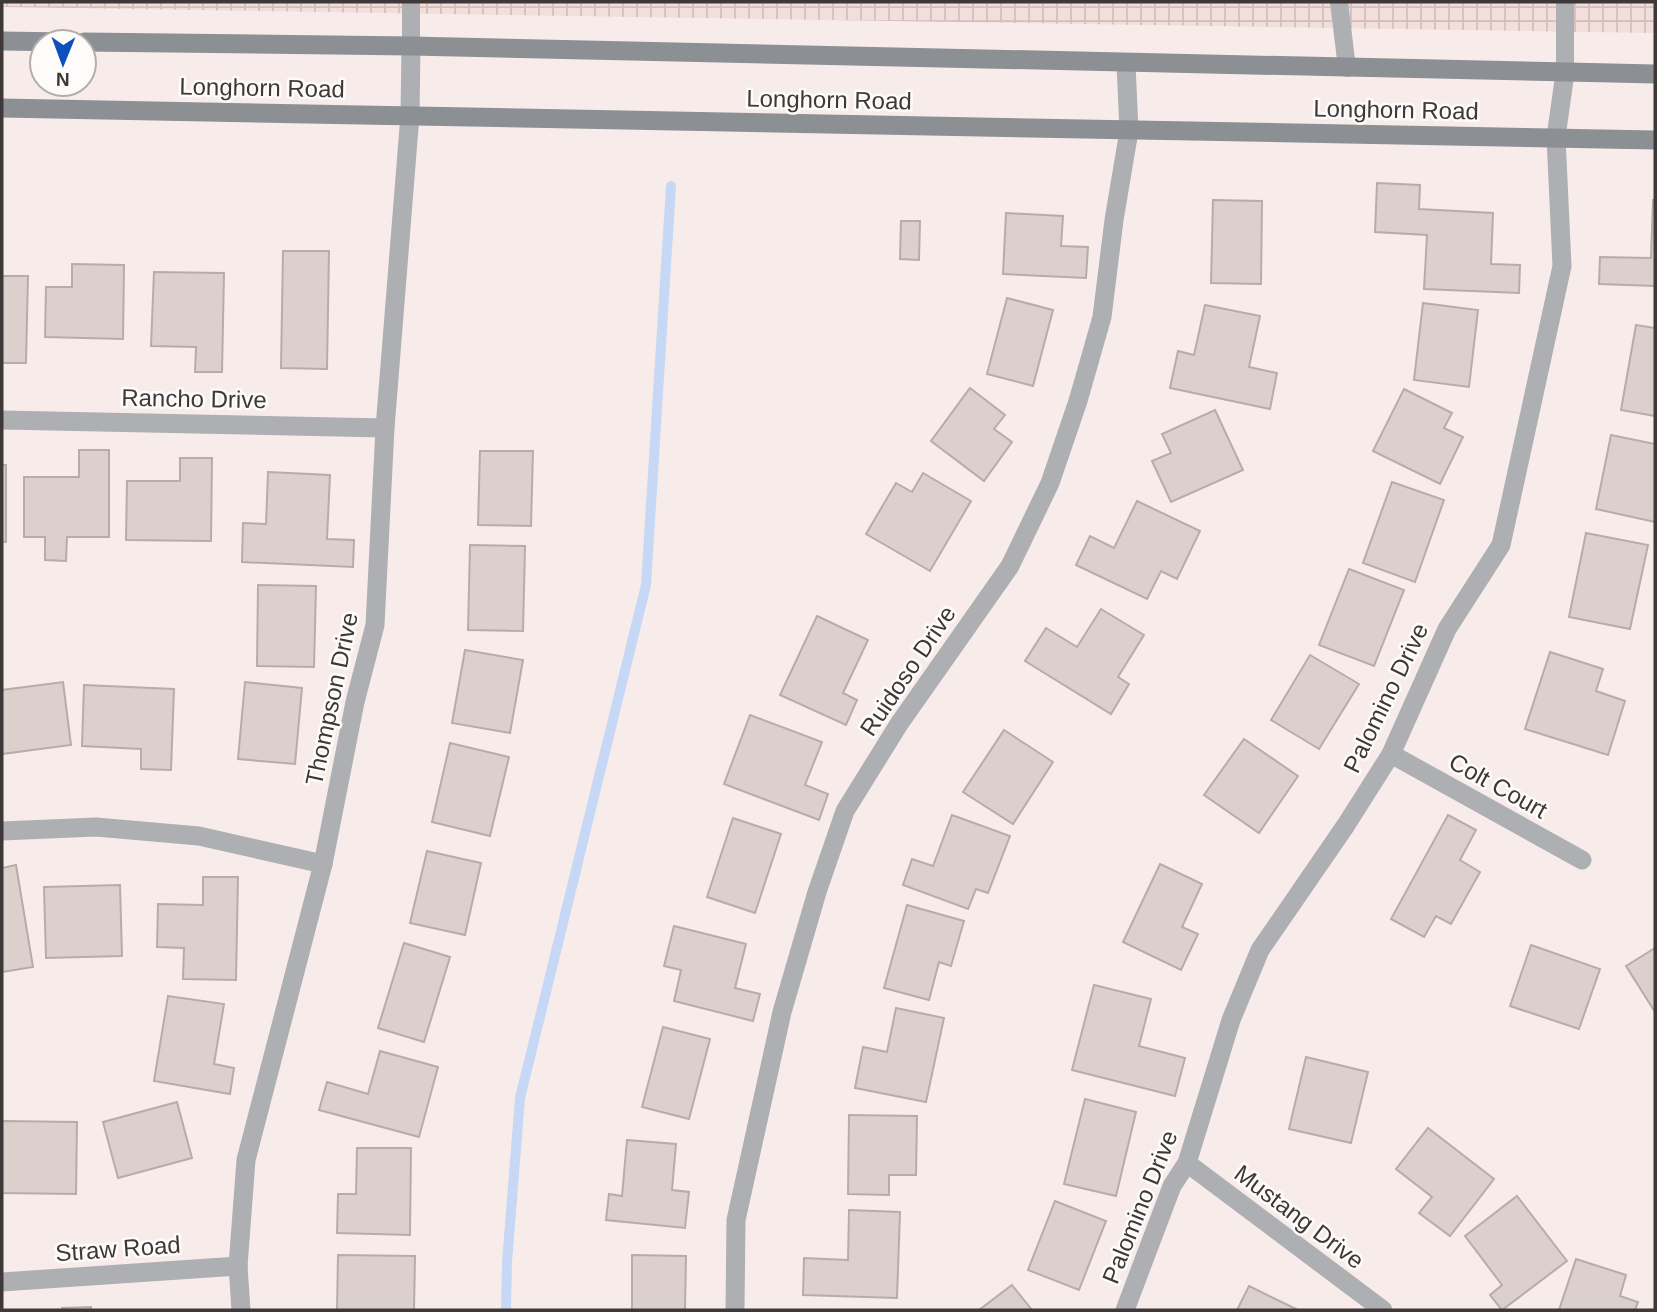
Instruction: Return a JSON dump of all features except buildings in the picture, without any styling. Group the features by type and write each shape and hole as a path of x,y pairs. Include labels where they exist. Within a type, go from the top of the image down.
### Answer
{"main road":[{"path":"2,41 28,41"},
{"name":"Longhorn Road","path":"98,42 411,46 1655,74"},
{"name":"Longhorn Road","path":"2,108 1655,140"}],"street":[{"name":"Thompson Drive","path":"242,1310 238,1266 246,1160 323,864 355,702 375,625 386,428 410,115 411,46"},
{"name":"Ruidoso Drive","path":"735,1310 736,1220 782,1012 817,892 845,811 899,724 1010,566 1051,483 1078,401 1102,317 1129,131 1126,64"},
{"name":"Palomino Drive","path":"1125,1310 1172,1186 1187,1163 1231,1020 1260,950 1391,754 1447,629 1502,545 1562,266 1556,137 1565,73"},
{"name":"Rancho Drive","path":"2,420 386,428"},
{"name":"Colt Court","path":"1391,754 1583,860"},
{"path":"2,831 96,827 200,836 323,864"},
{"name":"Mustang Drive","path":"1187,1163 1383,1310"},
{"name":"Straw Road","path":"2,1282 238,1266"}],"lane":[{"path":"411,2 411,46"},
{"path":"1339,2 1347,68"},
{"path":"1565,2 1565,73"}],"shaded area":[{"path":"2,2 1655,2 1655,33 2,7"}],"waterway":[{"path":"506,1310 507,1262 520,1098 646,585 671,186"}]}
